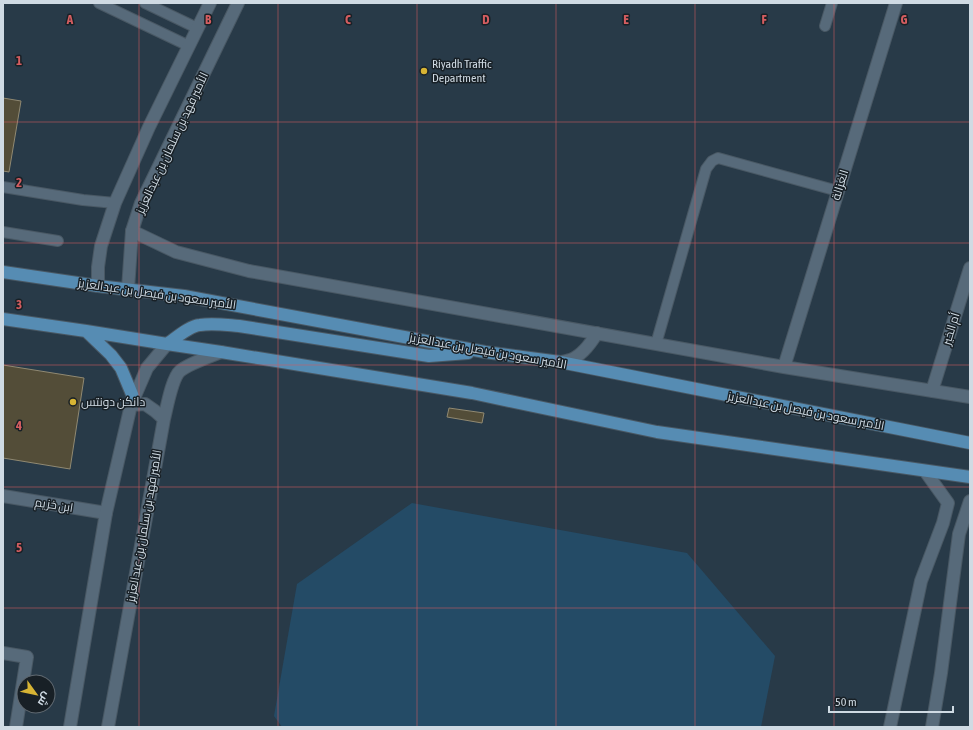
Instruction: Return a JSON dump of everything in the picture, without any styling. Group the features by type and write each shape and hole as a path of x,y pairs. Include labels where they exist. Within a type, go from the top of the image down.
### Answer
{"main road":[{"name":"الأمير سعود بن فيصل بن عبدالعزيز","path":"3,272 98,286 184,296 485,352 560,362 969,443"},
{"path":"3,319 221,352 472,393 657,432 967,477"},
{"path":"167,344 182,333 199,325 218,324 429,356 485,352"},
{"path":"86,331 111,355 121,368 133,402"}],"street":[{"path":"98,286 98,267 101,246 115,203 149,127 210,3"},
{"name":"الأمير فهد بن سلمان بن عبدالعزيز","path":"128,289 132,231 141,203 238,3"},
{"name":"الغزالة","path":"784,366 896,3"},
{"path":"132,231 176,252 249,271 656,344 970,397"},
{"name":"أم الخير","path":"932,391 970,268"},
{"path":"560,362 571,360 584,350 597,333"},
{"path":"70,727 106,513 133,402 147,368 167,344"},
{"name":"الأمير فهد بن سلمان بن عبدالعزيز","path":"108,727 164,419 175,378 181,370 221,352"},
{"path":"133,402 145,404 164,419"},
{"path":"890,727 920,581 943,523 948,503 925,470"},
{"name":"ابن خزيم","path":"3,496 106,513"},
{"path":"932,727 941,673 959,534 970,501"},
{"path":"3,653 27,657 16,727"}],"lane":[{"path":"99,3 189,46"},
{"path":"145,3 198,28"},
{"path":"825,26 832,3"},
{"path":"656,344 706,169 712,161 718,158 838,192"},
{"path":"3,187 83,200 115,203"},
{"path":"3,232 58,241"}],"shaded area":[{"path":"412,503 687,553 775,656 761,727 282,727 274,716 297,584"}],"building":[{"path":"3,98 21,101 9,172 3,171"},
{"path":"3,365 84,378 70,469 3,458"},
{"path":"449,408 484,413 482,423 447,417"}],"place":[{"name":"Riyadh Traffic Department","path":"424,71"},
{"name":"دانكن دونتس","path":"73,402"}]}
